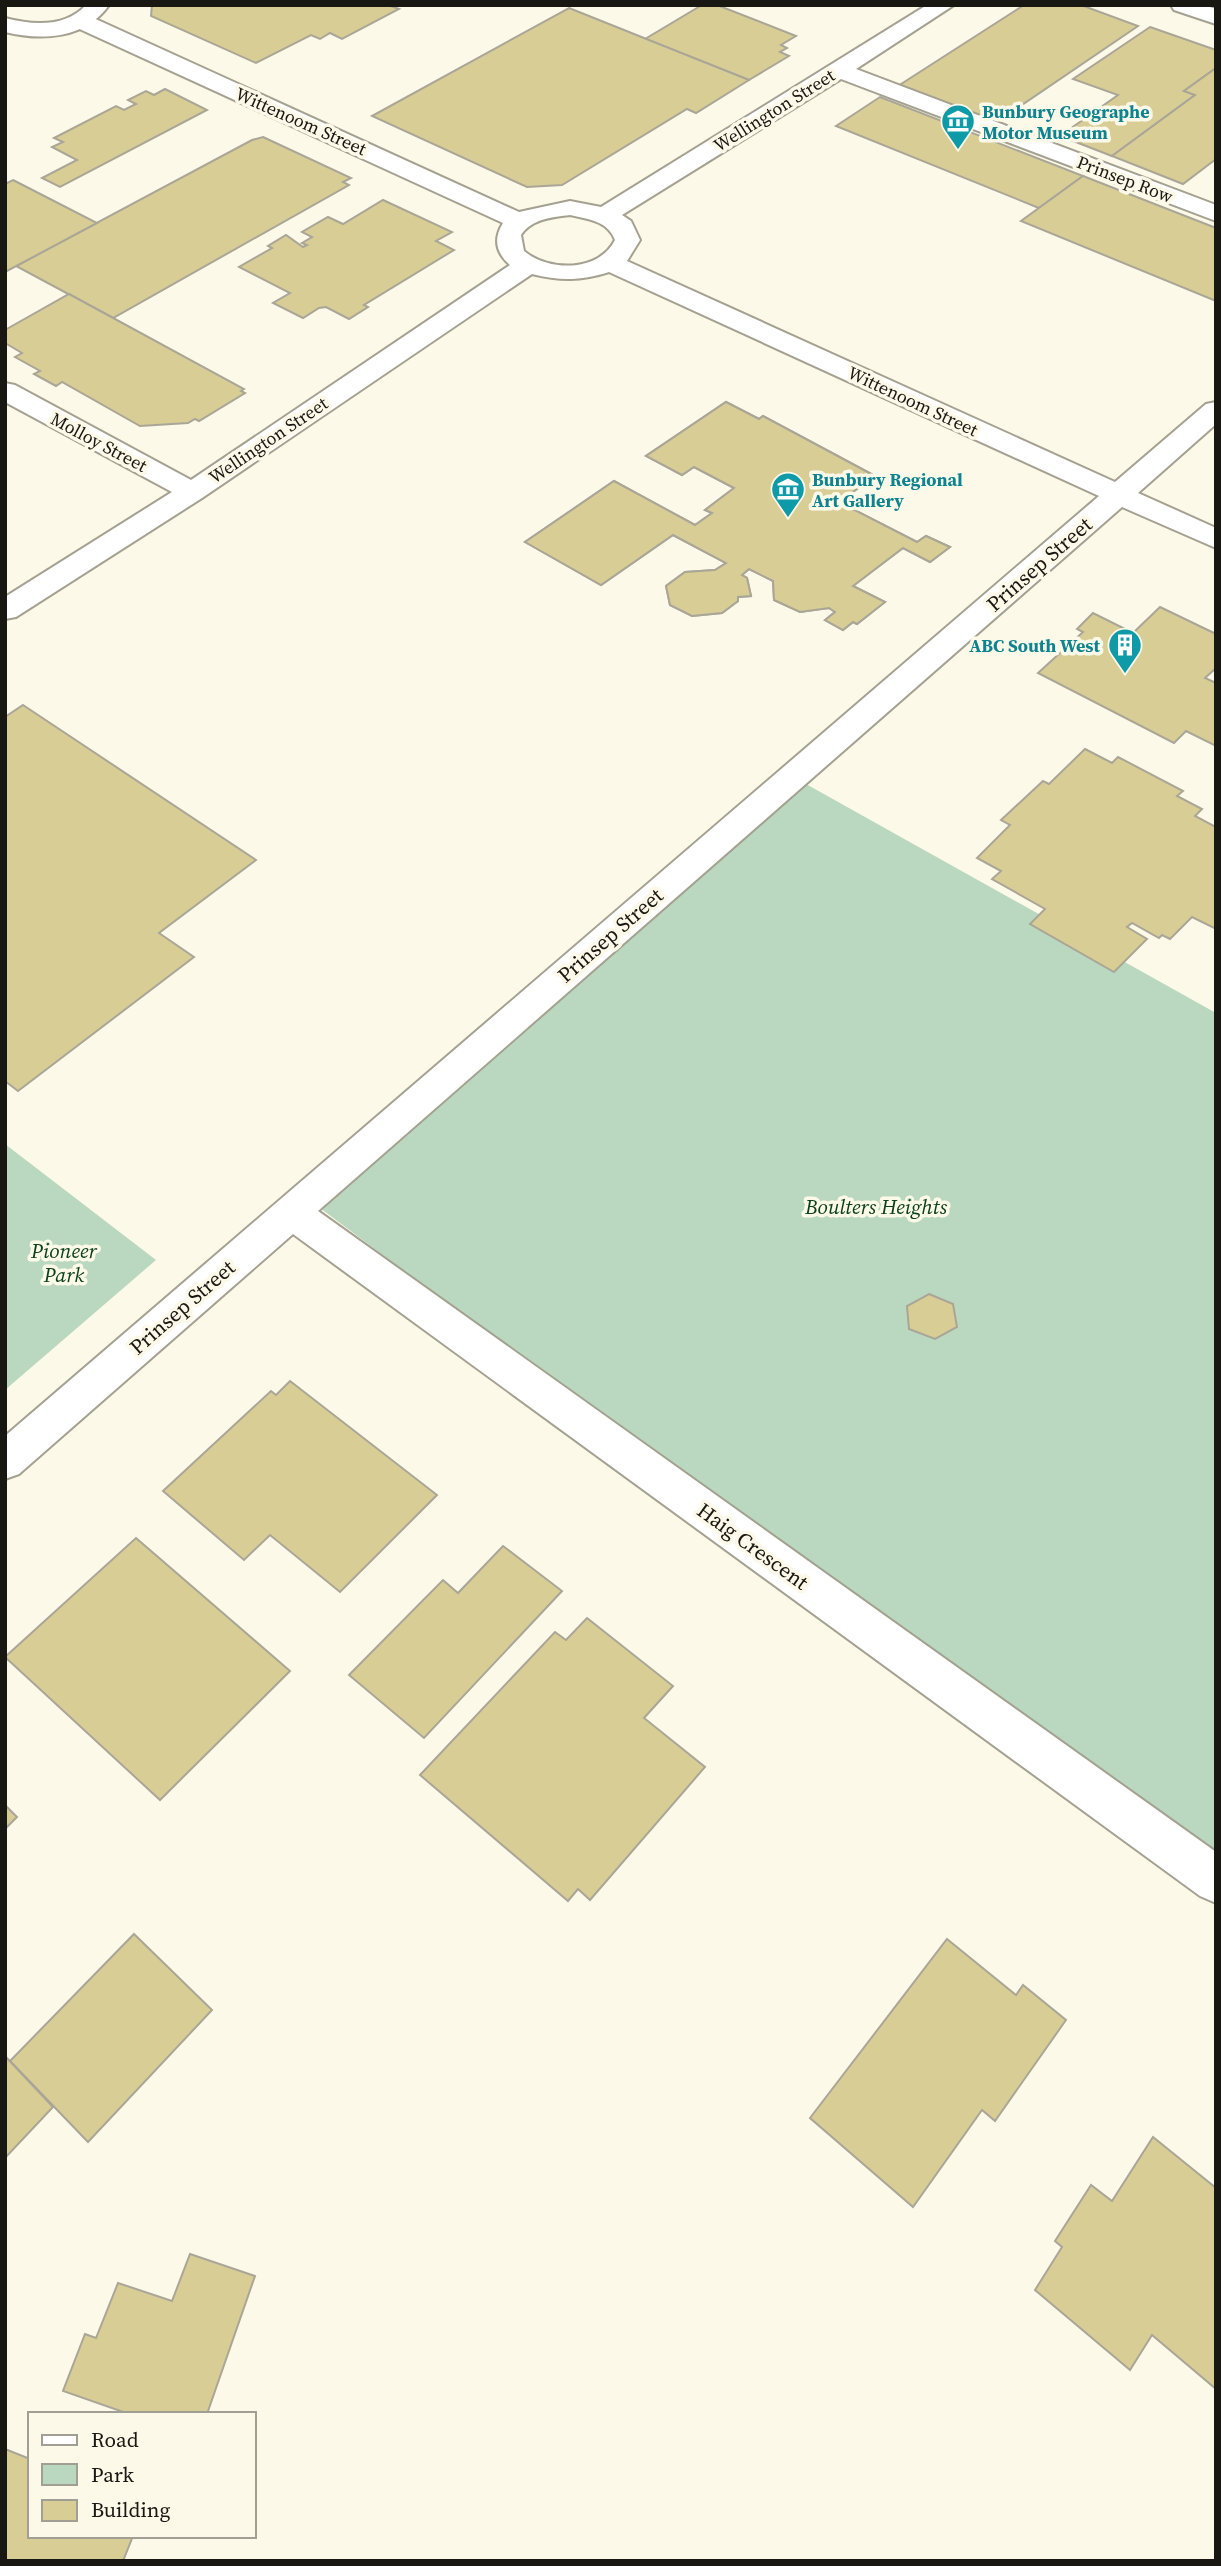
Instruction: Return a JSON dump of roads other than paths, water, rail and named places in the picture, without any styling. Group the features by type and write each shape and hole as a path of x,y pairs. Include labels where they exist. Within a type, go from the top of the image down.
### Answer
{"street":[{"name":"Wellington Street","path":"605,215 943,5"},
{"path":"1182,5 1216,17"},
{"path":"5,25 50,30 90,13"},
{"name":"Wittenoom Street","path":"90,13 520,221"},
{"name":"Prinsep Row","path":"839,70 1216,214"},
{"path":"552,209 589,210 618,222 626,231 628,241 625,251 610,263 580,273 559,273 528,265 511,253 508,242 510,231 520,221 552,209"},
{"name":"Wittenoom Street","path":"610,263 1216,539"},
{"name":"Wellington Street","path":"5,610 192,492 528,265"},
{"name":"Molloy Street","path":"5,391 192,492"},
{"name":"Prinsep Street","path":"5,1461 1216,410"},
{"name":"Haig Crescent","path":"290,1212 1216,1880"}],"place":[{"name":"Bunbury Geographe Motor Museum","path":"958,151"},
{"name":"Bunbury Regional Art Gallery","path":"788,519"},
{"name":"ABC South West","path":"1125,675"}],"park label":[{"name":"Boulters Heights","path":"876,1206"},
{"name":"Pioneer Park","path":"64,1262"}]}
